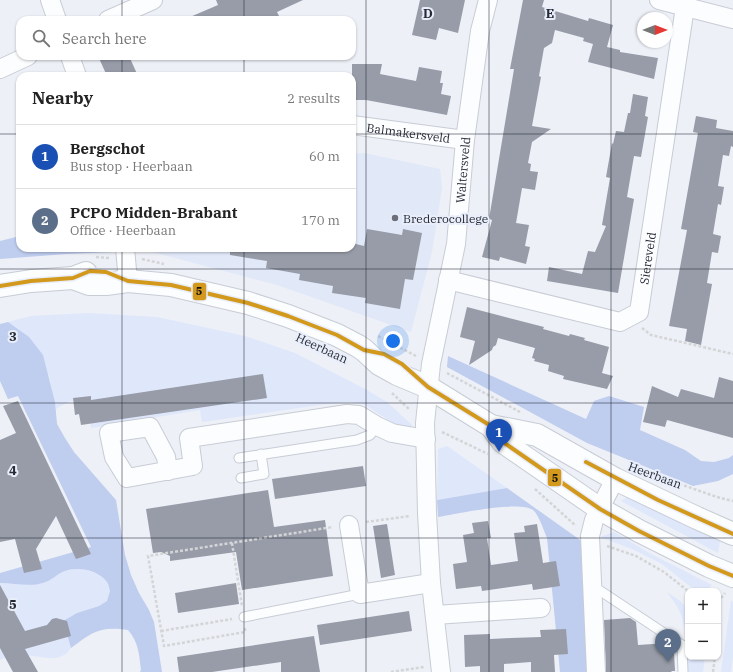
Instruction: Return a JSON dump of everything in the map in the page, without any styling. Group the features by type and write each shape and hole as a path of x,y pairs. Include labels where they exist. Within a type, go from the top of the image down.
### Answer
{"street":[{"path":"50,0 56,16"},
{"path":"117,16 153,0"},
{"name":"Waltersveld","path":"440,668 427,513 425,431 428,387 456,244 465,140 480,31 488,0"},
{"path":"659,0 733,19"},
{"name":"Siereveld","path":"629,317 639,312 685,7"},
{"path":"0,69 19,60"},
{"path":"71,60 76,72"},
{"name":"Balmakersveld","path":"356,126 465,140"},
{"path":"125,252 128,281"},
{"name":"Heerbaan","path":"0,286 31,281 73,278 89,284 106,284 128,281 171,285 248,303 288,316 337,335 364,350 379,364 397,374 428,387 491,426 537,435 615,479 733,534"},
{"path":"448,280 620,322 629,317"},
{"path":"168,471 193,466 188,438 347,414 359,415 392,433 425,431"},
{"name":"Heerbaan","path":"491,426 503,442 600,509 639,531 709,566 733,576"},
{"name":"Heerbaan","path":"596,672 590,536 594,520 615,479"},
{"path":"349,525 360,594 432,583"},
{"path":"435,614 541,608"}],"lane":[{"path":"239,458 357,440 370,435 377,426"},
{"path":"241,478 264,474 261,454"},
{"path":"592,588 596,588 682,645 682,672"},
{"path":"244,617 360,594"}],"path":[{"path":"629,317 651,335 733,354"},
{"path":"387,389 425,431 490,456"},
{"name":"Heerbaan","path":"646,472 717,497 733,501"},
{"path":"532,486 564,516 590,536 609,547 636,556 658,569 685,589"},
{"path":"232,543 245,632 164,646 148,556 232,543 427,513"},
{"path":"161,631 244,617"},
{"path":"713,672 715,660"},
{"path":"391,672 440,668"}],"shaded area":[{"name":"Brederocollege","path":"364,153 440,169 442,188 432,252 411,332 277,285 152,252 356,252 356,154"},
{"path":"16,237 16,252 113,252 0,259 0,241"},
{"path":"88,313 157,317 245,336 295,353 387,402 412,425 410,429 394,424 364,404 349,402 202,422 200,410 91,428 88,400 70,401 56,409 49,376 8,322 31,316"},
{"path":"8,322 29,337 43,355 55,402 57,424 74,452 116,500 125,555 131,575 154,622 162,672 140,672 138,649 132,635 128,630 103,630 91,634 71,648 63,621 77,613 99,606 107,601 110,591 109,585 99,575 88,570 76,569 65,571 49,581 38,584 27,585 0,583 0,573 91,547 18,396 8,399 0,381 0,324"},
{"path":"448,356 586,419 594,401 609,396 644,407 640,430 685,450 701,461 714,462 729,458 733,455 733,474 718,481 693,486 587,443 447,367"},
{"path":"447,446 507,488 437,500 438,449"},
{"path":"507,488 583,542 591,672 560,672 547,538 535,512 526,507 515,506 438,517 437,500"},
{"path":"631,495 721,535 718,553 621,501"},
{"path":"614,532 651,554 712,585 709,588 692,588 662,564 632,549 600,537"},
{"path":"76,569 88,571 101,576 107,581 111,591 107,601 99,606 77,613 63,621 71,648 68,652 58,658 17,655 9,656 0,660 0,583 45,583 65,571"},
{"path":"667,592 685,606 685,633 682,617 675,603"},
{"path":"731,600 733,602 733,657 731,672 721,672"},
{"path":"687,660 705,660 703,672 688,672"}],"building":[{"path":"216,0 303,0 277,12 279,16 192,16 218,5"},
{"path":"420,0 465,0 458,33 439,28 436,40 412,35"},
{"path":"523,0 544,0 542,7 588,21 589,18 613,25 607,47 620,50 620,52 658,58 654,79 588,62 593,44 583,41 584,38 555,30 552,43 544,48 539,76 541,77 532,126 551,129 532,142 528,163 531,164 530,171 538,172 535,190 522,188 516,223 529,225 525,246 530,247 526,264 500,257 499,261 482,257 492,220 489,219 514,69 510,69"},
{"path":"100,60 131,60 136,72 105,72"},
{"path":"352,64 382,64 380,74 416,81 419,67 442,71 440,83 443,83 441,94 451,96 447,115 366,100 356,100 356,72 352,72"},
{"path":"633,94 648,97 645,116 648,117 641,157 634,156 627,197 634,199 618,293 547,281 549,267 582,274 588,251 595,252 606,226 602,225 610,178 606,177 612,143 613,144 616,131 624,132 628,113 630,113"},
{"path":"696,116 717,120 716,128 733,131 733,147 731,146 729,156 723,155 718,186 724,187 721,205 718,204 713,234 721,236 718,253 712,252 707,283 712,284 701,345 685,341 687,329 669,326 687,230 681,229 698,133 693,132"},
{"path":"367,229 402,235 403,229 422,233 413,280 405,279 400,309 365,303 366,298 332,293 333,286 299,280 300,274 266,268 267,261 230,255 230,252 356,252 356,244 364,246"},
{"path":"467,307 544,327 543,329 569,336 570,334 585,338 584,340 609,347 602,373 613,376 607,389 563,379 564,376 548,371 549,365 534,361 535,359 532,358 535,348 498,338 496,345 492,350 469,365 475,341 460,337"},
{"path":"263,374 267,398 81,425 79,414 75,415 73,398 91,396 91,400"},
{"path":"719,377 733,381 733,438 667,420 665,427 643,422 652,386 678,397 681,389 714,398"},
{"path":"18,401 91,554 76,559 56,516 36,549 42,569 24,573 15,539 0,542 0,440 16,433 3,406"},
{"path":"363,466 366,486 275,499 272,479"},
{"path":"268,490 274,527 325,520 333,576 242,590 236,552 170,561 170,556 161,552 153,553 146,509"},
{"path":"488,521 491,538 487,538 491,565 518,561 514,533 525,532 524,526 537,524 543,563 556,561 560,586 533,590 532,584 482,591 481,586 456,589 453,564 467,562 463,535 474,533 472,523"},
{"path":"387,524 395,575 381,578 373,526"},
{"path":"236,583 239,604 178,613 175,593"},
{"path":"0,585 25,631 47,625 52,619 56,618 67,621 71,636 25,649 38,672 13,672 0,648"},
{"path":"409,611 412,631 320,645 317,625"},
{"path":"630,618 636,622 638,645 670,644 670,653 674,653 675,671 606,672 604,620"},
{"path":"566,629 568,654 554,655 555,672 531,672 531,662 504,664 504,672 480,672 480,666 465,667 464,635 490,634 490,639 541,637 540,630"},
{"path":"314,636 320,672 281,672 281,662 212,672 179,672 177,657"}],"transit line":[{"name":"5","path":"0,286 31,281 73,278 90,271 106,272 128,281 171,285 248,303 288,316 337,335 364,350 384,354 402,364 428,387 491,426 503,442 600,509 639,531 709,566 733,576"},
{"name":"5","path":"586,462 658,500 733,534"}],"place":[{"name":"Brederocollege","path":"395,218"},
{"name":"Bergschot","path":"499,452"},
{"name":"PCPO Midden-Brabant","path":"668,662"}]}
